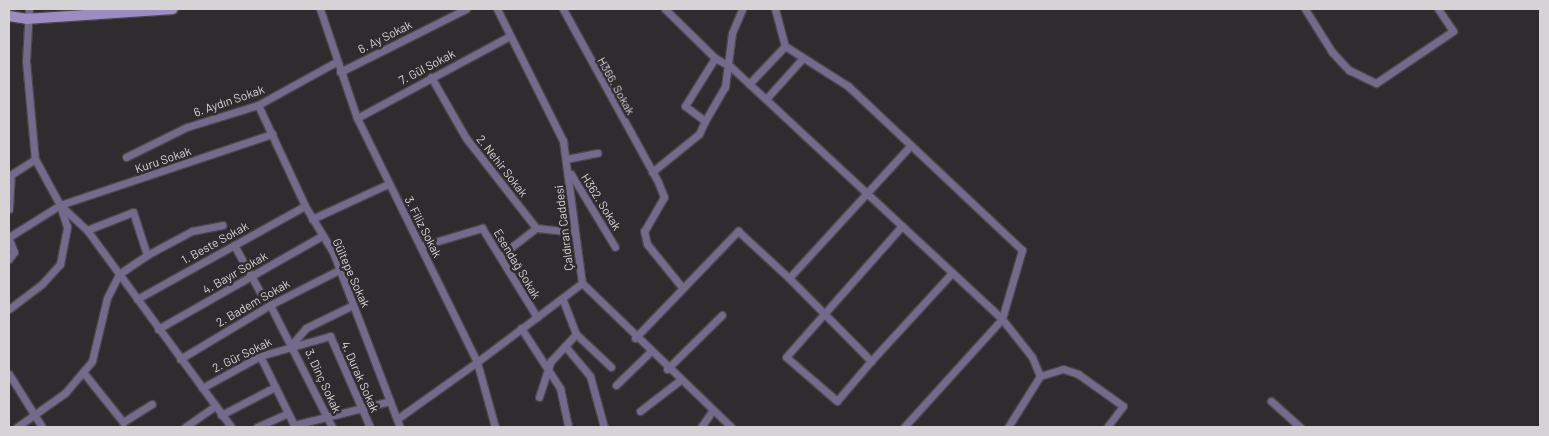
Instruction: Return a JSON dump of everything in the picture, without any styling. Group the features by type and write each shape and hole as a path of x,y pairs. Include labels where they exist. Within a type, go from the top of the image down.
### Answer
{"street":[{"path":"9,16 173,9"},
{"name":"3. Filiz Sokak","path":"320,9 336,62 357,118 477,362 495,427"},
{"name":"6. Ay Sokak","path":"340,72 466,9"},
{"name":"Çaldıran Caddesi","path":"497,9 508,37 546,101 566,159 573,232 582,283 678,381 731,427"},
{"name":"H366. Sokak","path":"563,9 664,197 644,231 647,244 681,286"},
{"path":"665,9 715,58 731,67 1002,319 1032,357 1040,376"},
{"path":"652,172 690,144 705,121 731,67 732,33 742,9"},
{"path":"775,9 785,46 802,59 848,86 1022,250 1002,319 904,427"},
{"path":"1305,9 1332,52 1349,70 1376,83 1452,31 1438,9"},
{"path":"9,309 42,284 60,264 67,227 60,205 35,159 28,14"},
{"name":"7. Gül Sokak","path":"357,118 508,37"},
{"path":"749,84 785,46"},
{"path":"705,121 685,106 715,58"},
{"path":"766,100 802,59"},
{"name":"6. Aydın Sokak","path":"126,157 187,127 258,105 336,62"},
{"name":"2. Nehir Sokak","path":"431,77 466,138 536,228"},
{"name":"Gültepe Sokak","path":"258,105 305,206 340,270 400,427"},
{"name":"Kuru Sokak","path":"9,238 60,205 272,134"},
{"path":"789,278 911,145"},
{"path":"566,159 597,152"},
{"path":"9,210 10,176 35,159"},
{"name":"H362. Sokak","path":"568,169 615,247"},
{"path":"312,220 388,184"},
{"path":"60,205 87,230 231,427"},
{"name":"1. Beste Sokak","path":"136,299 305,206"},
{"path":"87,230 132,212 147,255"},
{"path":"17,427 36,417 92,361 107,298 119,274 147,255 192,231 222,225"},
{"path":"902,226 786,357 837,401 952,273"},
{"name":"Esendağ Sokak","path":"421,246 482,228 536,317 563,300 582,283"},
{"path":"500,256 536,228 573,232"},
{"path":"635,338 681,286 738,231 789,278 871,361"},
{"name":"4. Bayır Sokak","path":"158,329 322,236"},
{"path":"9,238 14,252 9,259"},
{"path":"234,245 260,292"},
{"name":"2. Badem Sokak","path":"180,359 270,305 340,270"},
{"path":"563,300 576,334 611,367"},
{"name":"2. Gür Sokak","path":"293,343 306,328 354,304"},
{"name":"3. Dinç Sokak","path":"270,305 293,343 332,427"},
{"path":"667,369 722,315"},
{"path":"397,419 536,317"},
{"path":"521,328 560,388 568,427"},
{"path":"539,397 548,368 576,334"},
{"name":"2. Gür Sokak","path":"202,388 260,356 293,343 330,336"},
{"name":"4. Durak Sokak","path":"330,336 370,427"},
{"path":"565,346 590,376 604,427"},
{"path":"616,385 650,352"},
{"path":"260,356 295,426 390,401"},
{"path":"1008,427 1040,376 1063,370 1078,374 1123,406 1106,427"},
{"path":"83,372 123,422 152,404"},
{"path":"9,374 42,427"},
{"path":"640,412 678,381"},
{"path":"221,415 275,387"},
{"path":"1271,401 1300,427"},
{"path":"185,427 215,406"},
{"path":"701,427 712,411"},
{"path":"257,427 288,413"}]}
